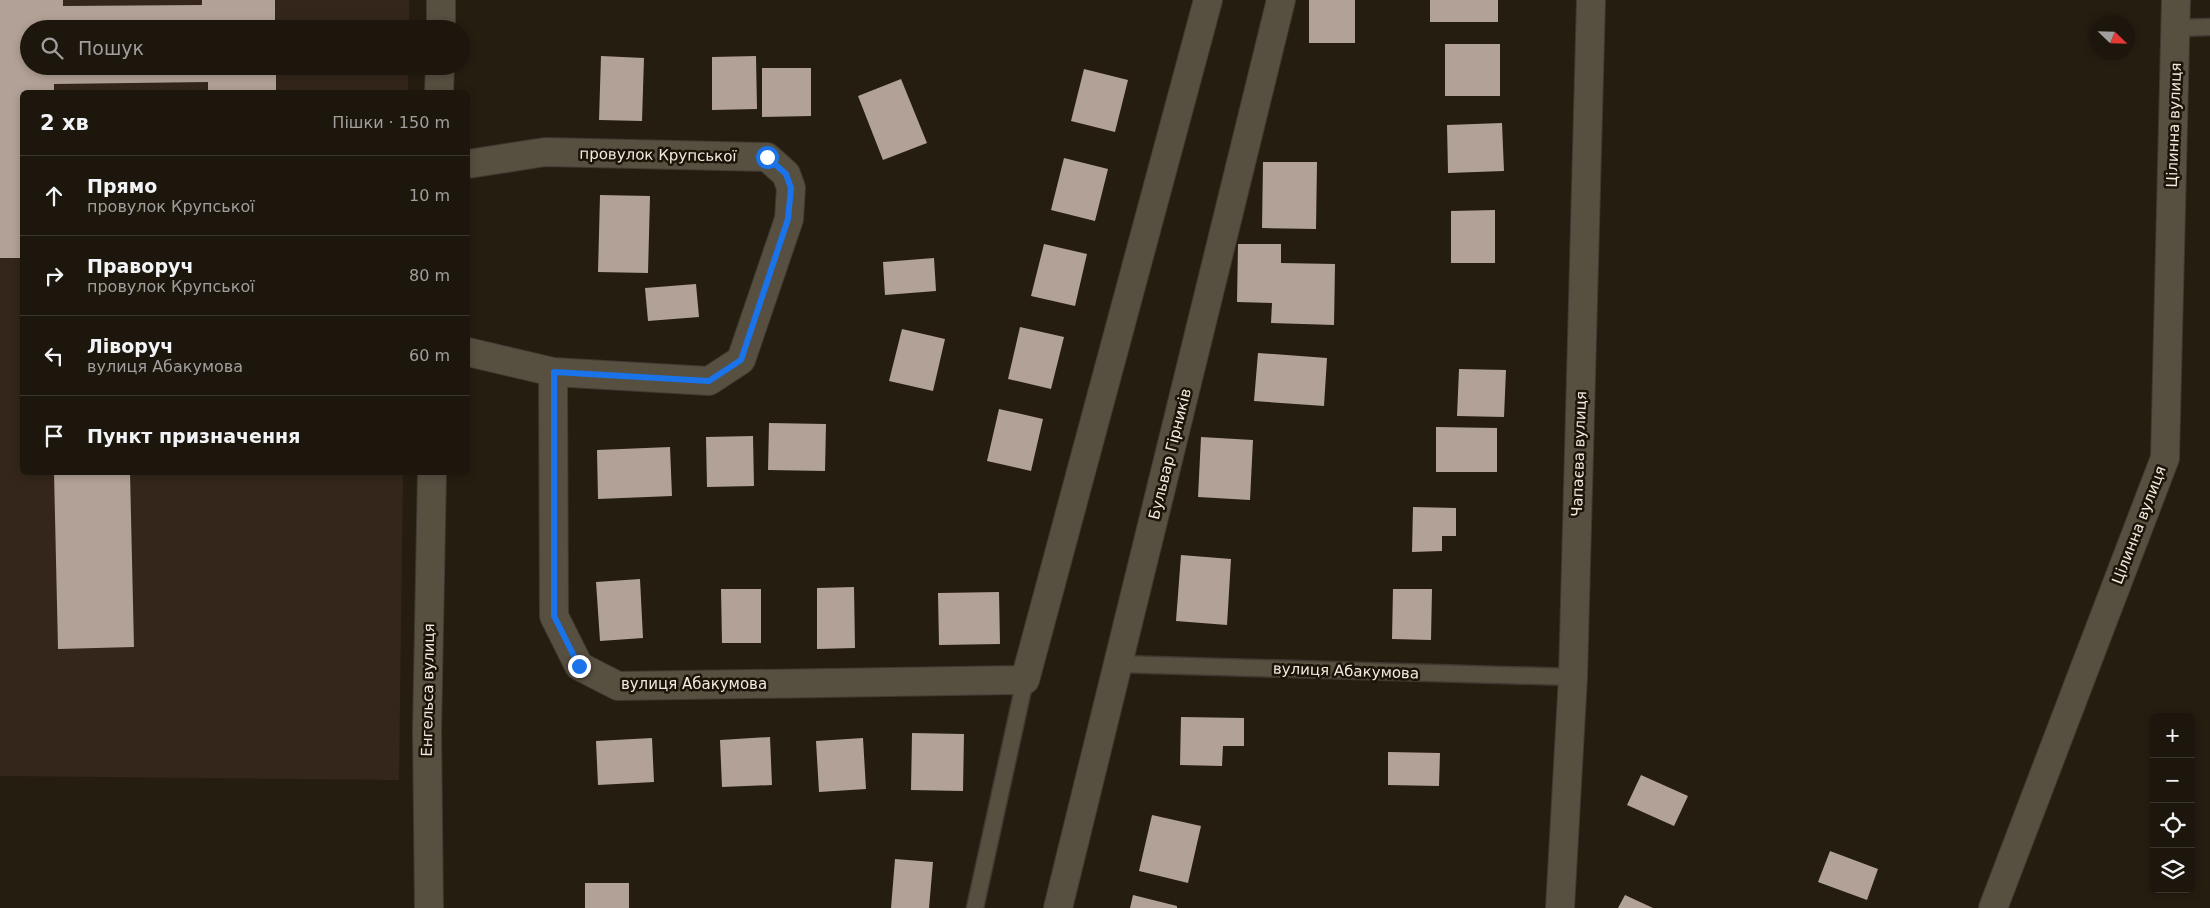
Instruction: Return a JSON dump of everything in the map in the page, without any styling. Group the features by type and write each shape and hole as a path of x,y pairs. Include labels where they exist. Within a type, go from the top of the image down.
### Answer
{"street":[{"path":"440,20 441,0"},
{"path":"1025,680 1208,0"},
{"name":"Бульвар Гірників","path":"1058,908 1281,0"},
{"name":"Чапаєва вулиця","path":"1560,908 1573,677 1591,0"},
{"name":"Цілинна вулиця","path":"1993,908 2165,458 2177,28 2176,0"},
{"path":"440,75 440,90"},
{"name":"провулок Крупської","path":"470,164 545,152 767,157 786,174 791,188 788,219 741,360 709,381 554,372 470,352"},
{"name":"вулиця Абакумова","path":"554,372 554,616 579,666 618,686 1025,680"},
{"name":"Енгельса вулиця","path":"429,908 427,731 432,475"}],"lane":[{"path":"2177,28 2210,27"},
{"name":"вулиця Абакумова","path":"1118,664 1573,677"},
{"path":"976,908 1025,680"}],"shaded area":[{"path":"0,0 409,0 409,20 20,20 20,75 408,75 408,90 20,90 20,475 403,475 399,780 0,776"}],"building":[{"path":"0,0 63,0 63,6 202,5 202,0 275,0 275,20 20,20 20,75 276,75 276,90 208,90 208,82 54,84 54,90 20,90 20,258 0,258"},
{"path":"1309,0 1355,0 1355,43 1309,43"},
{"path":"1430,0 1498,0 1498,22 1430,22"},
{"path":"1445,44 1500,44 1500,96 1445,96"},
{"path":"601,56 644,58 642,121 599,120"},
{"path":"756,56 757,109 712,110 712,57"},
{"path":"762,68 811,68 811,116 762,117"},
{"path":"1084,69 1128,80 1115,132 1071,121"},
{"path":"901,79 927,143 883,160 858,96"},
{"path":"1502,123 1504,171 1448,173 1447,125"},
{"path":"1064,158 1108,169 1095,221 1051,210"},
{"path":"1263,162 1317,162 1316,229 1262,228"},
{"path":"600,195 650,196 648,273 598,272"},
{"path":"1495,210 1495,263 1451,263 1451,211"},
{"path":"1044,244 1087,254 1075,306 1031,296"},
{"path":"1238,244 1281,244 1281,263 1335,264 1334,325 1271,323 1272,303 1237,302"},
{"path":"934,258 936,291 885,295 883,262"},
{"path":"696,284 699,317 648,321 645,288"},
{"path":"1020,327 1064,337 1051,389 1008,379"},
{"path":"902,329 945,339 933,391 889,381"},
{"path":"1258,353 1327,358 1324,406 1254,401"},
{"path":"1459,369 1506,370 1504,417 1457,416"},
{"path":"999,409 1043,419 1031,471 987,461"},
{"path":"769,423 826,424 825,471 768,470"},
{"path":"1436,427 1497,428 1497,472 1436,472"},
{"path":"753,436 754,486 707,487 706,437"},
{"path":"1201,437 1253,440 1250,500 1198,497"},
{"path":"670,447 672,496 598,499 597,450"},
{"path":"54,475 130,475 134,647 58,649"},
{"path":"1413,507 1456,508 1456,536 1442,536 1442,551 1412,552"},
{"path":"1181,555 1231,559 1227,625 1176,621"},
{"path":"640,579 643,638 600,641 596,582"},
{"path":"854,587 855,648 817,649 817,588"},
{"path":"721,589 761,589 761,643 722,643"},
{"path":"1393,589 1432,589 1431,640 1392,639"},
{"path":"999,592 1000,644 939,645 938,593"},
{"path":"1181,717 1244,718 1244,746 1223,746 1222,766 1180,765"},
{"path":"912,733 964,734 963,791 911,790"},
{"path":"770,737 772,785 722,787 720,740"},
{"path":"652,738 654,782 598,785 596,741"},
{"path":"863,738 866,789 819,792 816,741"},
{"path":"1388,752 1440,753 1439,786 1388,785"},
{"path":"1641,775 1688,796 1674,826 1627,805"},
{"path":"1152,815 1201,826 1188,883 1139,871"},
{"path":"1830,851 1878,869 1867,900 1818,882"},
{"path":"895,859 933,862 929,908 891,908"},
{"path":"585,883 629,883 629,908 585,908"},
{"path":"1133,895 1177,906 1177,908 1130,908"},
{"path":"1625,895 1653,908 1618,908"}],"route":[{"path":"579,666 554,616 554,372 709,381 741,360 788,219 791,188 786,174 767,157"}]}
